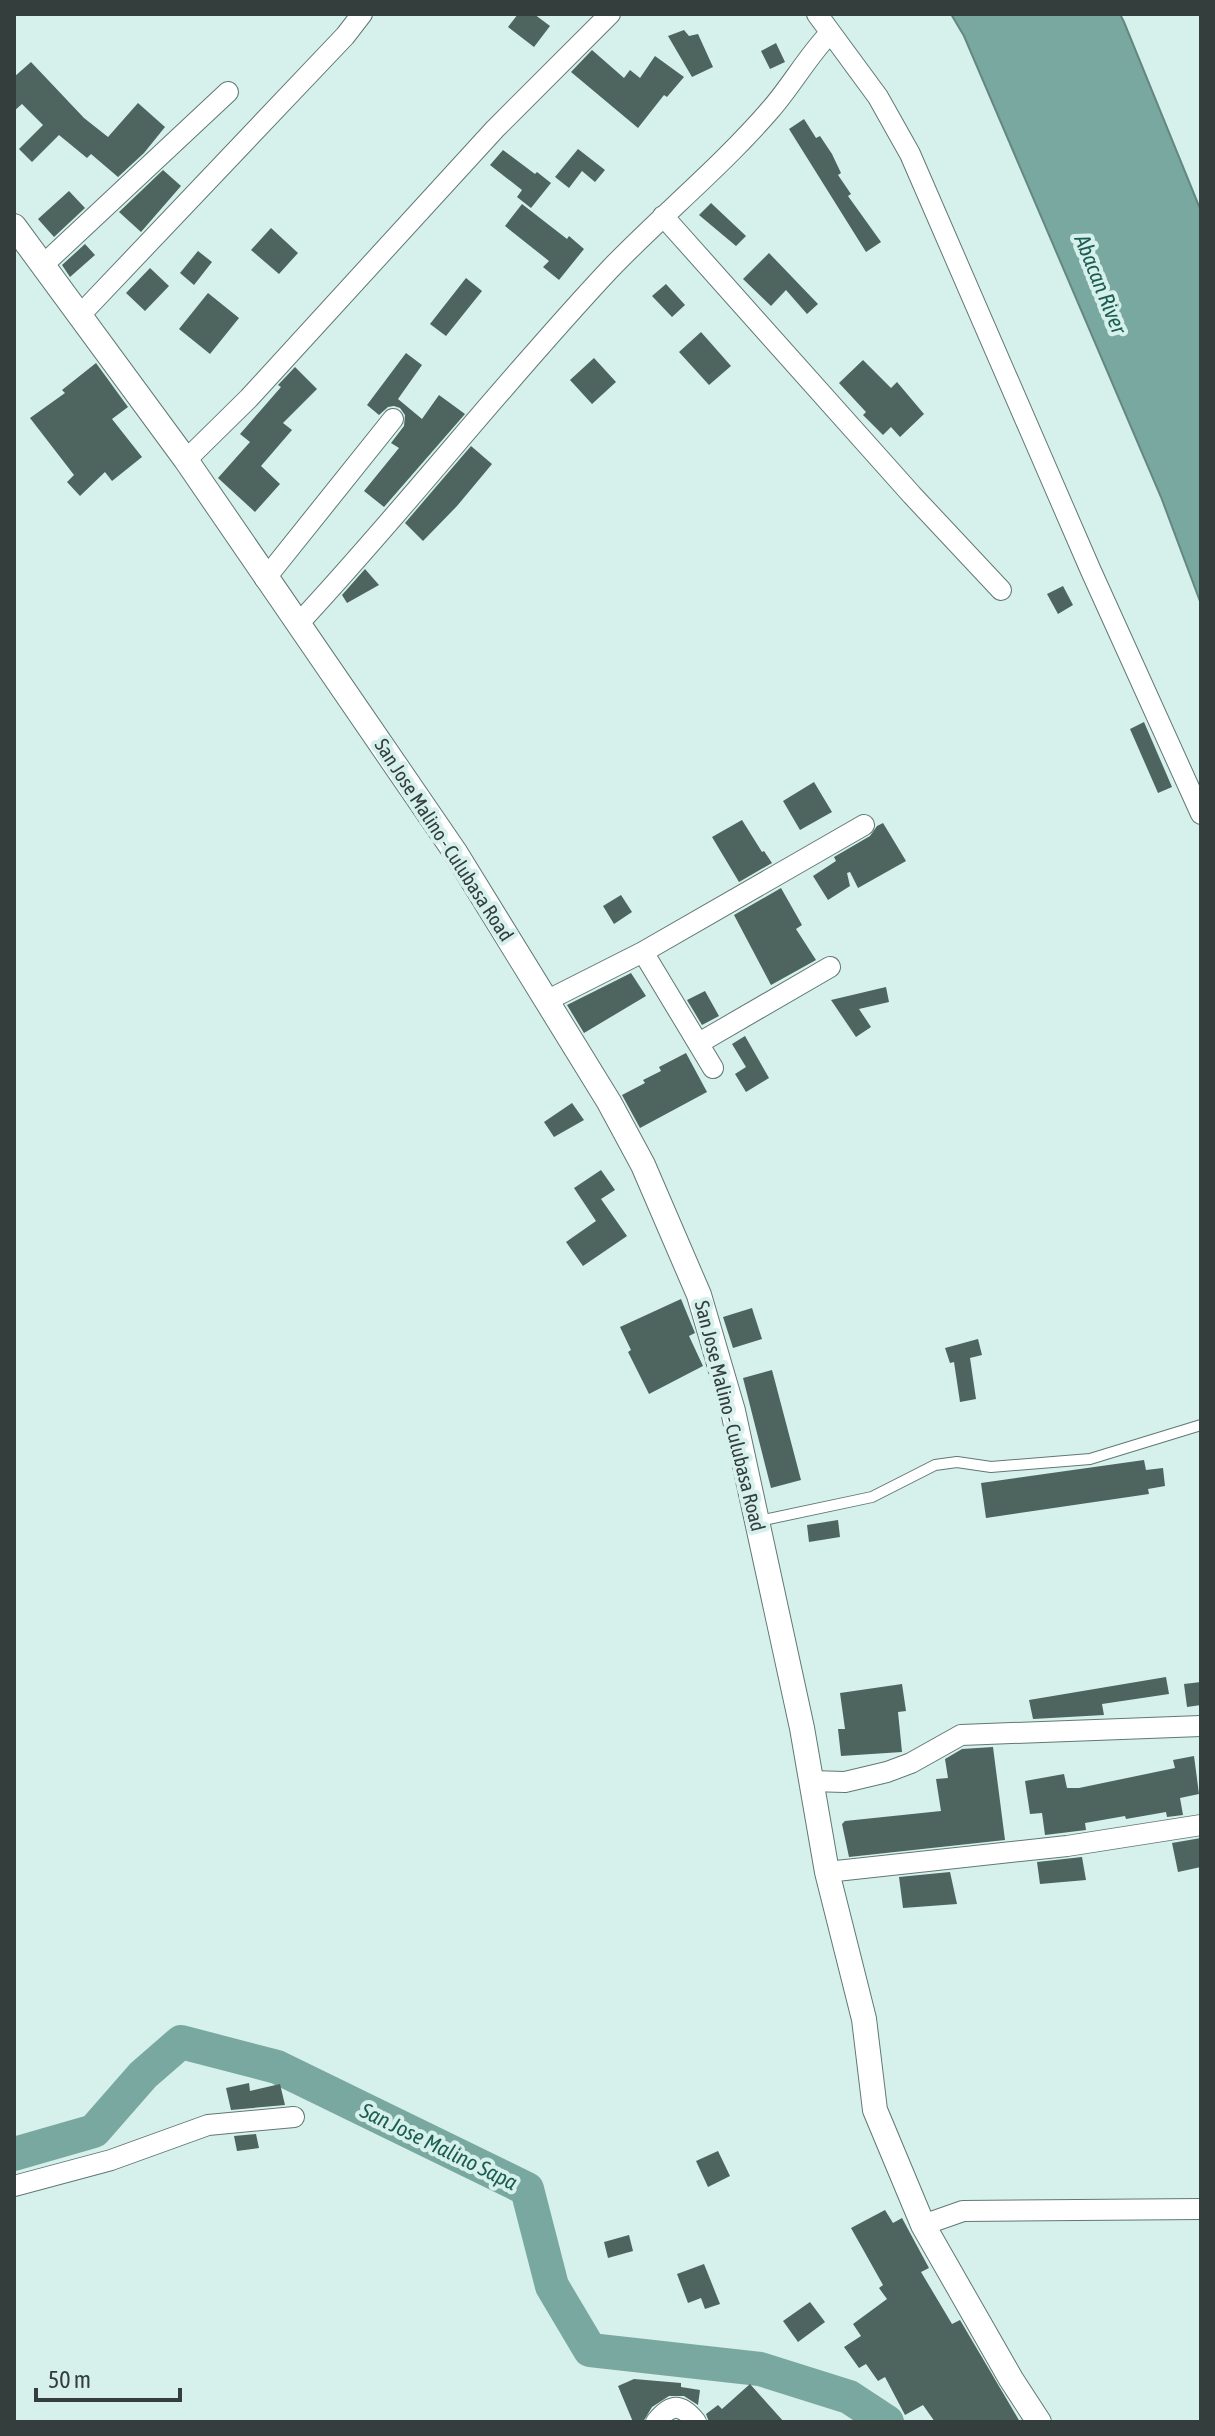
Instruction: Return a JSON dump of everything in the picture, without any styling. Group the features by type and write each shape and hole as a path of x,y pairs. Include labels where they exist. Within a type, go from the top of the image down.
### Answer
{"street":[{"path":"81,314 345,36 362,14"},
{"path":"186,460 259,387 485,140 610,14"},
{"path":"817,14 878,97 910,154 1091,571 1201,814"},
{"path":"299,623 374,543 490,401 611,268 769,111 812,52 830,33"},
{"path":"43,265 228,92"},
{"path":"663,216 1001,590"},
{"name":"San Jose Malino - Culubasa Road","path":"14,226 186,460 455,852 609,1102 643,1165 699,1295 733,1411 802,1728 827,1872 864,2019 875,2110 923,2225 1039,2422"},
{"path":"265,579 393,419"},
{"path":"546,1001 643,952 864,825"},
{"path":"643,952 713,1068"},
{"path":"699,1043 830,967"},
{"path":"810,1781 845,1782 887,1772 911,1763 961,1735 1201,1726"},
{"path":"827,1872 1067,1846 1201,1825"},
{"path":"14,2186 111,2160 208,2125 294,2117"},
{"path":"923,2225 963,2211 1201,2209"},
{"path":"656,2422 665,2410 677,2407 687,2411 696,2422"}],"lane":[{"path":"757,1522 872,1497 935,1465 957,1462 991,1467 1090,1459 1201,1425"}],"water":[{"name":"Abacan River","path":"951,14 1120,14 1124,22 1201,211 1201,604 1161,497 964,36"}],"building":[{"path":"518,14 534,14 550,26 534,47 508,27"},
{"path":"684,30 689,36 698,34 713,67 692,77 668,36"},
{"path":"776,43 785,62 770,69 761,51"},
{"path":"592,50 624,78 630,70 640,78 655,56 684,77 667,97 664,95 638,128 571,72"},
{"path":"31,62 84,118 108,137 138,103 165,127 144,153 118,177 91,154 87,158 59,135 32,162 19,149 43,125 22,104 14,111 14,77"},
{"path":"804,119 816,138 820,136 832,154 841,173 838,175 851,194 848,196 881,242 866,252 789,129"},
{"path":"578,149 605,170 595,182 582,171 569,188 555,177"},
{"path":"503,150 551,183 531,208 517,197 522,190 490,165"},
{"path":"163,170 181,186 141,232 119,212"},
{"path":"69,191 85,208 54,237 38,219"},
{"path":"711,203 746,236 736,246 699,215"},
{"path":"522,204 584,249 559,280 543,267 549,261 505,226"},
{"path":"271,228 298,253 279,274 251,250"},
{"path":"85,244 95,255 70,277 62,265"},
{"path":"198,251 212,262 194,285 180,273"},
{"path":"769,253 818,304 807,314 786,290 771,306 743,279"},
{"path":"150,268 169,286 145,311 126,293"},
{"path":"466,278 482,291 446,336 430,324"},
{"path":"666,284 685,305 672,317 652,296"},
{"path":"208,293 239,318 210,354 179,329"},
{"path":"701,332 731,366 709,385 679,352"},
{"path":"406,353 422,365 398,399 422,419 439,395 465,414 384,507 364,491 399,448 391,443 404,426 405,415 394,406 379,415 367,405"},
{"path":"594,358 616,382 592,404 570,380"},
{"path":"863,360 891,388 897,382 924,414 900,437 891,427 883,435 839,383"},
{"path":"96,363 128,407 112,419 142,457 112,481 105,472 80,496 67,482 74,475 30,418 65,393 62,390"},
{"path":"295,367 317,389 283,423 292,430 261,466 280,484 255,512 218,478 250,442 240,434"},
{"path":"471,446 492,464 423,541 405,523"},
{"path":"365,569 379,585 347,603 342,595"},
{"path":"1063,586 1073,605 1058,614 1047,594"},
{"path":"1144,722 1172,787 1158,793 1130,729"},
{"path":"814,782 832,812 800,830 783,801"},
{"path":"742,820 772,863 739,882 712,837"},
{"path":"883,823 906,861 858,888 850,872 847,873 850,886 828,900 813,876 836,861 834,857 870,836"},
{"path":"781,888 802,925 796,929 816,960 771,985 734,915"},
{"path":"621,895 632,912 614,924 603,906"},
{"path":"631,973 646,996 584,1033 567,1005"},
{"path":"886,987 889,1002 859,1009 871,1027 856,1037 831,1000"},
{"path":"705,991 719,1016 702,1025 687,1000"},
{"path":"745,1036 769,1078 746,1092 735,1074 746,1067 732,1044"},
{"path":"686,1053 707,1092 640,1128 622,1095 661,1071 659,1067"},
{"path":"572,1103 584,1120 554,1137 544,1122"},
{"path":"601,1170 615,1190 601,1199 627,1236 583,1266 566,1242 596,1221 574,1188"},
{"path":"681,1299 695,1333 689,1336 703,1366 649,1394 628,1352 631,1350 620,1327"},
{"path":"752,1308 762,1339 733,1348 723,1317"},
{"path":"978,1339 982,1355 970,1358 976,1399 960,1402 954,1362 950,1363 945,1348"},
{"path":"772,1370 801,1480 771,1488 743,1378"},
{"path":"1144,1460 1146,1470 1163,1468 1165,1486 1148,1489 1149,1494 986,1518 981,1483"},
{"path":"838,1520 840,1537 809,1542 807,1525"},
{"path":"1166,1677 1169,1694 1102,1704 1104,1715 1033,1719 1029,1700"},
{"path":"1201,1682 1201,1705 1187,1707 1184,1684"},
{"path":"902,1684 906,1711 898,1712 902,1752 841,1756 838,1729 845,1729 840,1693"},
{"path":"993,1747 1005,1840 849,1857 842,1824 845,1821 941,1811 936,1779 948,1778 945,1759 962,1749"},
{"path":"1194,1756 1199,1794 1180,1798 1183,1815 1167,1817 1166,1812 1126,1819 1125,1816 1085,1823 1086,1830 1045,1835 1042,1813 1030,1814 1025,1781 1064,1774 1067,1788 1079,1788 1175,1768 1173,1760"},
{"path":"1201,1838 1201,1867 1178,1872 1172,1843"},
{"path":"1082,1857 1086,1880 1040,1884 1037,1862"},
{"path":"950,1872 957,1904 903,1908 899,1877"},
{"path":"249,2083 250,2091 280,2084 285,2105 231,2110 226,2088"},
{"path":"256,2134 259,2148 237,2151 234,2136"},
{"path":"718,2151 730,2176 708,2187 696,2161"},
{"path":"885,2210 893,2223 902,2218 929,2268 921,2272 952,2324 960,2320 1020,2422 935,2422 923,2405 905,2415 885,2377 878,2381 866,2364 859,2368 844,2347 861,2336 853,2324 887,2299 879,2288 883,2285 851,2228"},
{"path":"629,2235 633,2251 608,2258 604,2242"},
{"path":"704,2264 720,2304 705,2309 701,2298 688,2303 677,2274"},
{"path":"810,2302 825,2322 798,2342 783,2321"},
{"path":"634,2379 681,2383 681,2387 700,2390 698,2405 684,2396 669,2396 652,2407 643,2422 633,2422 618,2386"},
{"path":"750,2384 784,2422 709,2422 706,2414 718,2405 722,2409"}],"waterway":[{"name":"San Jose Malino Sapa","path":"14,2154 94,2131 143,2075 181,2042 277,2067 527,2189 552,2286 590,2350 760,2369 849,2397 887,2422"}]}
